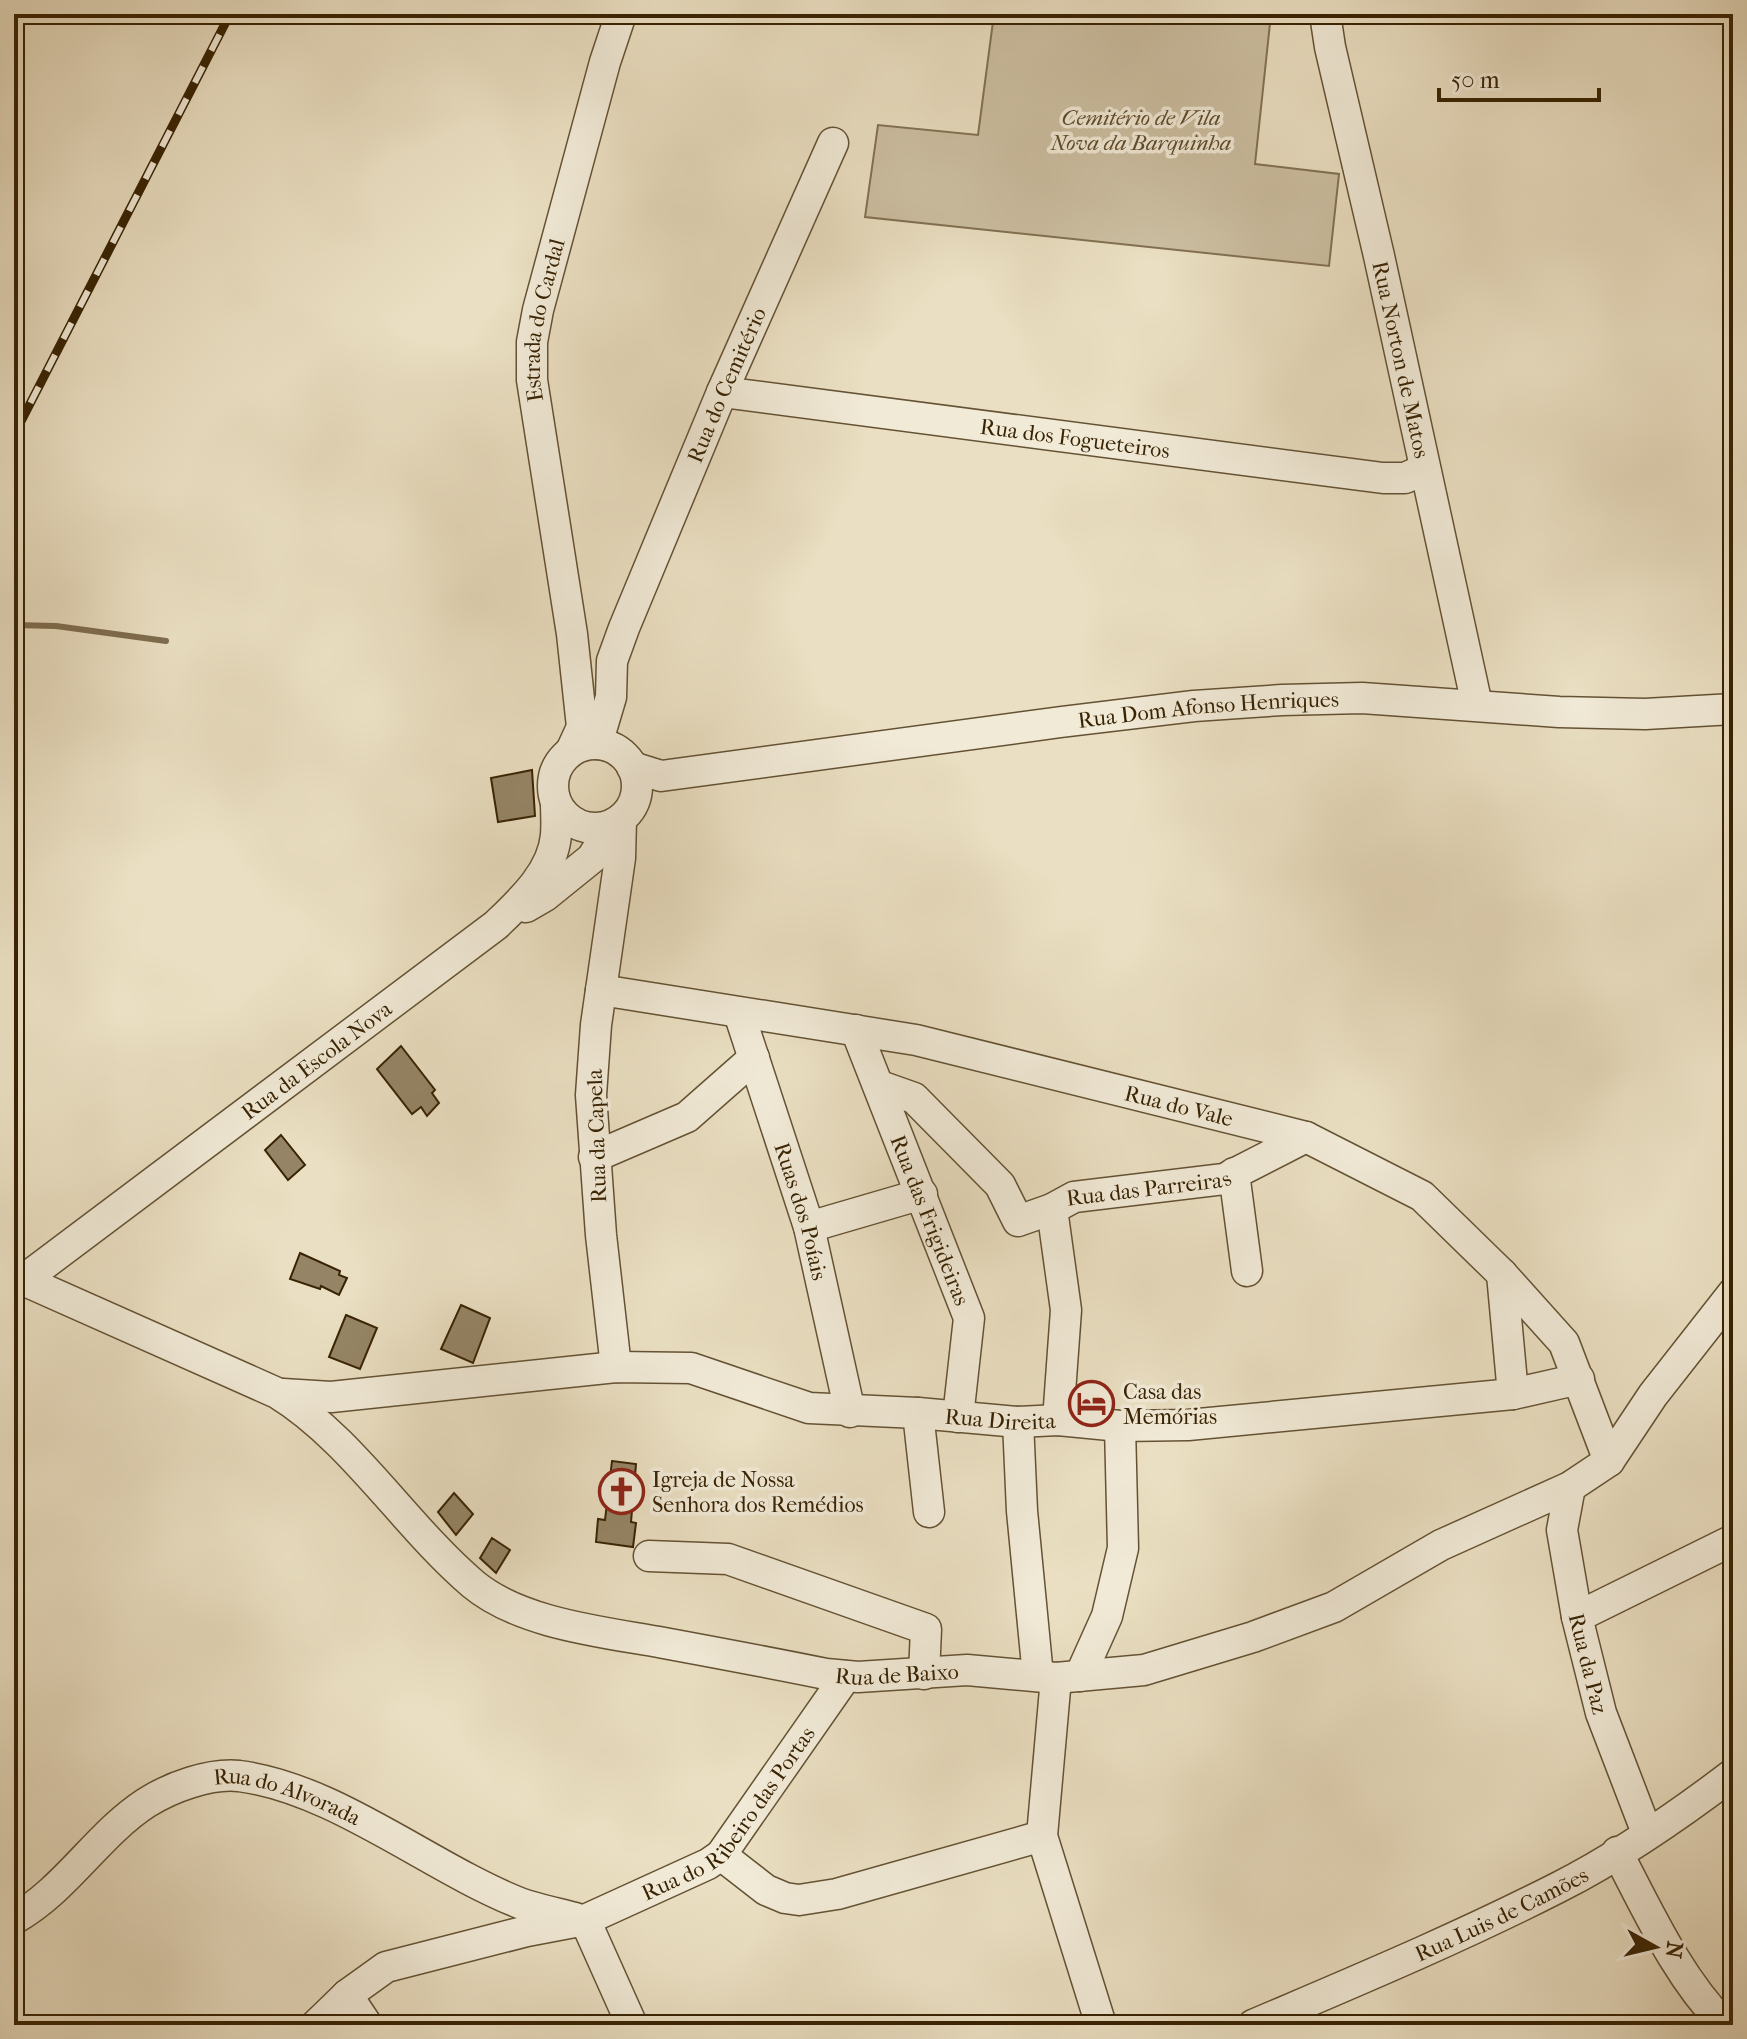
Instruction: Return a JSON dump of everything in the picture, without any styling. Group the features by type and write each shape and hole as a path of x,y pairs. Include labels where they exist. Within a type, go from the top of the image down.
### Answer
{"street":[{"name":"Estrada do Cardal","path":"607,747 582,727 572,634 535,406 532,342 554,246 621,14"},
{"name":"Rua Norton de Matos","path":"1325,14 1477,705"},
{"name":"Rua do Cemitério","path":"607,747 624,628 722,392 833,143"},
{"name":"Rua dos Fogueteiros","path":"722,392 1383,478 1405,478 1425,469"},
{"name":"Estrada do Cardal","path":"572,634 607,747"},
{"name":"Rua Dom Afonso Henriques","path":"607,747 661,776 1194,706 1327,698 1559,712 1645,714 1733,709"},
{"path":"496,925 545,896 592,858 620,818 636,790 607,747 561,761 554,774 553,789 556,803 574,823 600,828 620,818"},
{"name":"Rua Dom Afonso Henriques","path":"620,818 651,793 687,773"},
{"name":"Rua da Escola Nova","path":"17,1280 496,925 524,899 551,858 556,837 556,803"},
{"name":"Rua da Capela","path":"616,1367 594,1157 591,1095 601,990 615,906 620,818"},
{"name":"Rua da Capela","path":"592,858 601,861 608,870 615,906"},
{"name":"Rua do Vale","path":"601,990 916,1040 1306,1137 1422,1196 1502,1274 1564,1343 1609,1461"},
{"name":"Ruas dos Poíais","path":"739,1013 809,1227 850,1412"},
{"name":"Rua das Frigideiras","path":"856,1030 969,1318 958,1417"},
{"path":"594,1157 687,1117 754,1058"},
{"path":"880,1086 914,1098 1000,1185 1018,1221 1052,1209"},
{"name":"Rua das Parreiras","path":"1058,1420 1066,1310 1052,1209 1074,1197 1224,1179 1306,1137"},
{"path":"1234,1173 1247,1271"},
{"path":"809,1227 922,1194"},
{"path":"1502,1274 1513,1394"},
{"path":"17,1280 277,1393"},
{"path":"1609,1461 1653,1395 1729,1307"},
{"name":"Rua Direita","path":"277,1393 331,1397 616,1367 691,1368 809,1408 1018,1422 1058,1420 1120,1426 1188,1425 1513,1394 1579,1379"},
{"name":"Rua de Baixo","path":"277,1393 303,1409 430,1544 475,1586 501,1603 539,1617 612,1633 846,1676 967,1670 1058,1676 1144,1670 1253,1637 1334,1607 1441,1545 1570,1487 1609,1461"},
{"path":"918,1413 929,1512"},
{"path":"1018,1422 1022,1511 1058,1676 1042,1836 1101,2025"},
{"path":"1058,1676 1107,1616 1123,1548 1120,1426"},
{"name":"Rua da Paz","path":"1570,1487 1562,1530 1577,1617 1601,1713 1647,1833"},
{"path":"1577,1617 1733,1540"},
{"path":"649,1556 728,1559 926,1629 924,1674"},
{"name":"Rua do Ribeiro das Portas","path":"316,2025 347,1995 386,1967 527,1931 585,1920 708,1864 721,1855 846,1676"},
{"name":"Rua Luis de Camões","path":"1253,2025 1437,1945 1562,1885 1647,1833 1733,1774"},
{"name":"Rua do Alvorada","path":"14,1919 32,1909 117,1826 147,1802 176,1788 207,1779 237,1776 289,1787 518,1902 585,1920"},
{"path":"721,1855 766,1890 799,1900 837,1894 1042,1836"},
{"path":"1617,1852 1685,1973 1725,2025"},
{"path":"585,1920 632,2025"},
{"path":"347,1995 367,2025"}],"green space":[{"name":"Cemitério de Vila Nova da Barquinha","path":"994,14 1271,14 1255,164 1339,174 1329,266 865,217 878,125 978,135"}],"building":[{"path":"532,770 535,816 498,822 491,778"},
{"path":"401,1046 435,1090 432,1093 439,1103 427,1116 421,1107 412,1114 377,1069"},
{"path":"281,1135 305,1165 288,1180 265,1150"},
{"path":"300,1253 340,1271 339,1275 347,1278 339,1295 321,1286 320,1289 290,1279"},
{"path":"461,1305 490,1318 473,1363 441,1349"},
{"path":"346,1315 377,1328 360,1369 329,1357"},
{"name":"Igreja de Nossa Senhora dos Remédios","path":"612,1461 636,1464 631,1522 636,1523 633,1547 596,1542 598,1519 605,1520"},
{"path":"454,1493 473,1514 456,1535 438,1512"},
{"path":"492,1538 510,1550 496,1573 480,1558"}],"waterway":[{"path":"14,625 56,626 166,641"}],"railway":[{"path":"14,435 230,14"}],"place":[{"name":"Casa das Memórias","path":"1092,1404"},
{"name":"Igreja de Nossa Senhora dos Remédios","path":"621,1492"}]}
